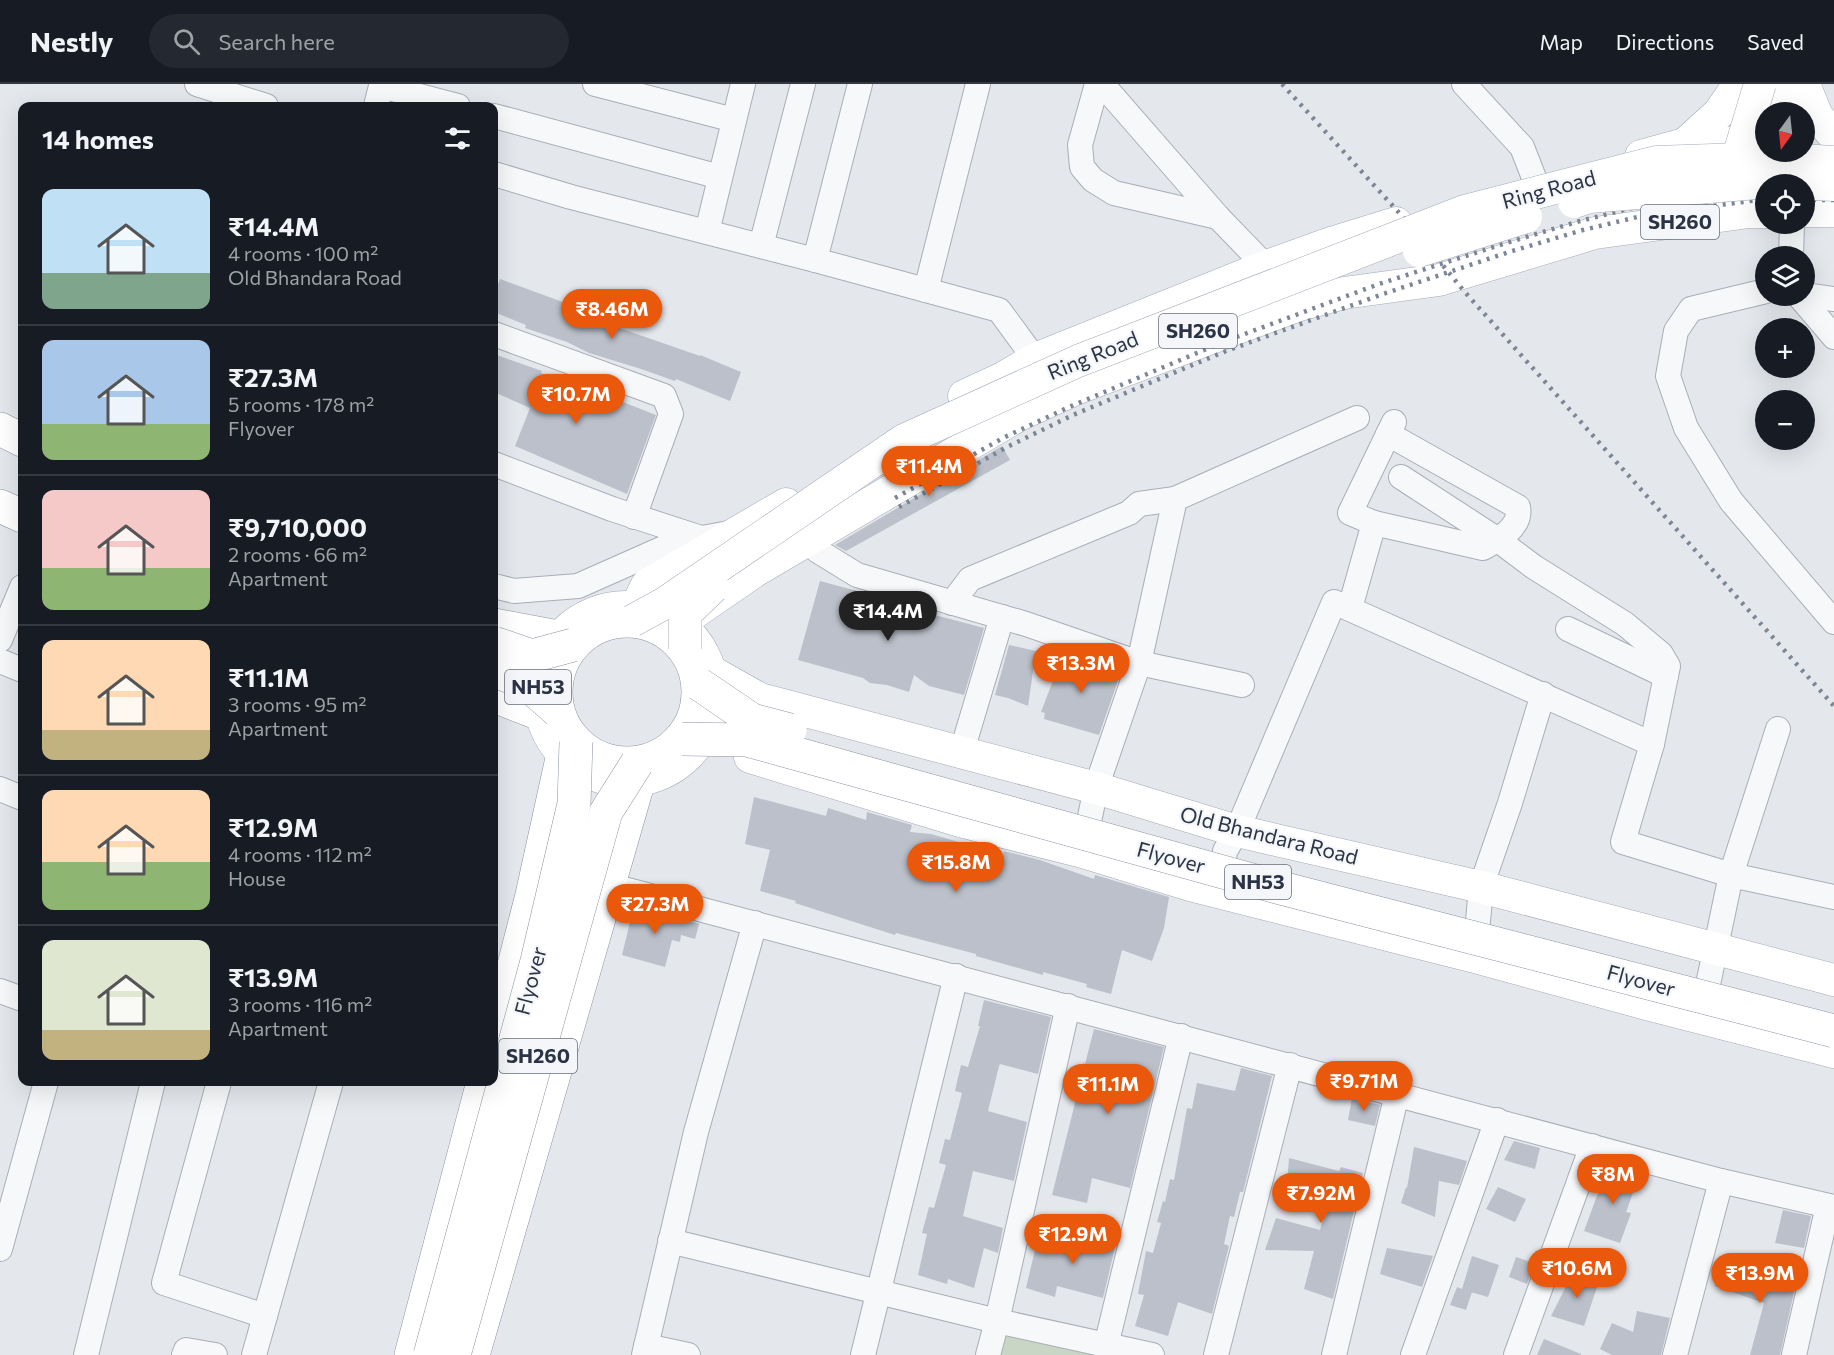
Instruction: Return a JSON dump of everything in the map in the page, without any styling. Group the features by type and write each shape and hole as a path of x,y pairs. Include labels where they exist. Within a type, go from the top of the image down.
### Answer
{"highway":[{"path":"0,429 18,438"},
{"path":"0,450 18,457"},
{"path":"0,485 18,493"},
{"path":"0,506 18,514"},
{"name":"NH53","path":"498,644 532,656 610,622 639,604 652,625 689,643 694,666 705,678 686,746 654,759 638,772 569,748 565,728 525,682 498,672"},
{"path":"498,626 566,641"},
{"name":"NH53","path":"549,712 566,641"},
{"name":"Flyover","path":"705,678 752,720 1276,867 1451,910 1834,1012"},
{"name":"NH53","path":"498,697 549,712"},
{"name":"Flyover","path":"686,746 747,740 1277,887 1834,1031"},
{"path":"498,1027 569,748"},
{"name":"Flyover","path":"430,1355 537,961 573,804 569,748"},
{"name":"Flyover","path":"454,1355 606,812 638,772"},
{"name":"SH260","path":"473,1355 609,885 638,772"},
{"path":"411,1355 482,1086"}],"main road":[{"path":"1777,94 1817,116 1834,136"},
{"path":"498,624 639,604 742,530 935,410 1003,378 1035,359 1267,266 1438,208 1536,183 1689,153 1711,152 1743,118 1777,94"},
{"path":"1763,171 1777,94"},
{"path":"1815,144 1834,145"},
{"name":"Ring Road","path":"639,604 665,603 904,440 1078,361 1465,211 1689,153 1763,171"},
{"path":"1815,154 1834,162"},
{"path":"1763,171 1834,162"},
{"path":"1763,171 1834,185"},
{"name":"Ring Road","path":"689,643 694,613 755,572 1019,415 1078,388 1299,305 1344,293 1439,280 1595,233 1763,171"},
{"name":"Ring Road","path":"689,643 685,614 707,591 917,457 1132,357 1264,305 1469,234 1589,197 1763,171"},
{"path":"1815,211 1834,211"},
{"name":"Old Bhandara Road","path":"705,678 760,699 1096,788 1237,831 1481,887 1834,980"},
{"name":"NH53","path":"686,746 748,756 960,821 1083,852 1190,885 1475,957 1834,1052"}],"street":[{"path":"197,84 253,102"},
{"path":"595,84 734,120"},
{"path":"707,232 743,84"},
{"path":"761,246 803,84"},
{"path":"815,260 860,84"},
{"path":"926,290 978,84"},
{"path":"1097,84 1080,146 1082,167 1093,180 1113,193 1218,217"},
{"path":"1102,84 1218,217 1267,266 1299,305"},
{"path":"1464,84 1522,147 1536,183"},
{"path":"380,92 436,102"},
{"path":"498,117 720,177"},
{"path":"498,175 571,197 999,310 1035,359"},
{"path":"1755,294 1691,309 1676,331 1668,376 1686,428 1731,501 1834,622"},
{"path":"1815,296 1834,299"},
{"path":"1808,306 1834,337"},
{"path":"498,335 664,396 671,414 634,517"},
{"path":"952,603 970,579 1129,513 1140,504 1175,499 1357,418"},
{"path":"1391,428 1518,507 1520,514 1518,520 1498,540 1483,548 1374,523 1350,513 1391,428"},
{"path":"498,466 634,517 698,537"},
{"path":"1401,477 1498,540 1534,567 1625,624 1661,654 1668,666 1666,676 1652,744 1623,842 1731,875 1834,897"},
{"path":"1083,852 1096,788 1139,663 1175,499"},
{"path":"1350,609 1374,523"},
{"path":"498,587 514,591 578,585 675,543 742,530"},
{"path":"807,541 818,551 857,575 1002,617 1139,663 1242,685"},
{"path":"0,640 18,597"},
{"path":"1220,892 1225,851 1237,831 1334,602 1652,744"},
{"path":"961,754 1002,617"},
{"path":"1568,629 1666,676"},
{"path":"0,661 18,668"},
{"path":"1475,957 1481,887 1510,803 1543,694"},
{"path":"1701,1018 1731,875 1778,729"},
{"path":"0,789 18,796"},
{"path":"609,885 1721,1180 1831,1206 1794,1355"},
{"path":"688,1355 645,1350 696,1132 755,923"},
{"path":"863,1355 956,976"},
{"path":"0,991 18,998"},
{"path":"988,1355 1068,1006"},
{"path":"1106,1346 1181,1036"},
{"path":"1216,1355 1290,1065"},
{"path":"0,1249 45,1086"},
{"path":"86,1355 152,1086"},
{"path":"218,1086 164,1283 265,1316"},
{"path":"254,1355 330,1086"},
{"path":"1334,1355 1397,1094"},
{"path":"1413,1355 1497,1120"},
{"path":"1516,1355 1592,1146"},
{"path":"1675,1355 1721,1180"},
{"path":"670,1241 997,1321 1152,1355"},
{"path":"184,1355 186,1350 215,1355"}],"green space":[{"path":"1006,1333 1102,1355 1000,1355"}],"building":[{"path":"500,279 606,319 605,323 700,355 741,372 730,401 676,379 675,381 589,353 567,342 525,328 526,325 498,314"},
{"path":"498,355 542,371 541,373 584,395 587,388 656,415 627,494 515,446 530,408 498,394"},
{"path":"1002,446 1010,460 846,551 835,545"},
{"path":"820,581 887,599 915,613 935,615 984,628 964,695 929,686 914,675 909,692 887,685 870,683 863,678 798,660"},
{"path":"1009,645 1036,651 1028,706 995,695"},
{"path":"1064,652 1121,672 1099,735 1044,719 1045,713 1041,712"},
{"path":"754,797 826,816 828,808 866,820 867,812 912,825 910,832 931,834 1003,855 1004,851 1040,860 1094,879 1095,875 1169,897 1164,928 1152,961 1122,950 1111,994 1086,987 1087,984 1043,972 1043,975 896,933 895,935 760,891 770,850 745,844"},
{"path":"634,906 699,924 695,939 681,935 680,942 672,940 665,967 622,955"},
{"path":"984,1000 1051,1017 1038,1074 1000,1064 999,1066 988,1111 1027,1122 1014,1181 973,1171 963,1216 1003,1228 998,1253 984,1248 974,1288 948,1279 947,1284 918,1275 927,1234 922,1233 929,1207 934,1208 946,1165 939,1163 945,1139 950,1140 962,1093 955,1091 961,1065 968,1067 980,1026 978,1026"},
{"path":"1094,1029 1164,1047 1130,1188 1092,1178 1087,1203 1052,1195 1083,1063 1085,1064"},
{"path":"1241,1068 1272,1076 1243,1192 1240,1192 1234,1217 1230,1216 1224,1244 1229,1246 1212,1314 1178,1302 1168,1336 1135,1326 1144,1295 1138,1294 1146,1251 1153,1253 1161,1223 1157,1222 1163,1201 1165,1202 1170,1179 1174,1180 1187,1108 1192,1109 1197,1083 1235,1091"},
{"path":"1352,1098 1380,1105 1375,1126 1348,1120"},
{"path":"1514,1141 1540,1148 1535,1169 1504,1160"},
{"path":"1414,1147 1467,1161 1459,1185 1439,1181 1435,1217 1401,1203 1407,1188"},
{"path":"1289,1158 1339,1171 1341,1167 1363,1173 1333,1299 1304,1289 1314,1251 1265,1250 1276,1218 1320,1230 1330,1191 1287,1184"},
{"path":"1608,1166 1640,1174 1626,1212 1631,1213 1620,1243 1584,1231"},
{"path":"1498,1187 1526,1199 1515,1222 1486,1209"},
{"path":"1783,1210 1811,1216 1804,1248 1775,1243"},
{"path":"1086,1228 1118,1235 1103,1298 1057,1286 1055,1297 1026,1288 1038,1237 1080,1248"},
{"path":"1387,1248 1433,1256 1422,1287 1380,1274"},
{"path":"1472,1256 1499,1265 1488,1297 1472,1292 1466,1310 1450,1305 1457,1287 1462,1289"},
{"path":"1516,1257 1534,1263 1527,1284 1509,1277"},
{"path":"1719,1260 1760,1271 1759,1275 1795,1288 1780,1355 1750,1355 1764,1303 1715,1286"},
{"path":"1574,1271 1600,1278 1584,1326 1551,1316"},
{"path":"1637,1311 1670,1318 1661,1355 1612,1355 1600,1349 1612,1323 1633,1332"},
{"path":"1544,1339 1581,1354 1581,1355 1537,1355"}],"railway":[{"path":"1282,84 1402,216 1464,291 1834,706"},
{"path":"895,498 1005,437 1069,407 1223,342 1379,284 1506,243 1648,204 1755,190"},
{"path":"1815,190 1834,190"},
{"path":"899,507 1009,446 1073,415 1226,351 1383,294 1583,230 1650,214 1755,200"},
{"path":"1815,200 1834,200"}]}
